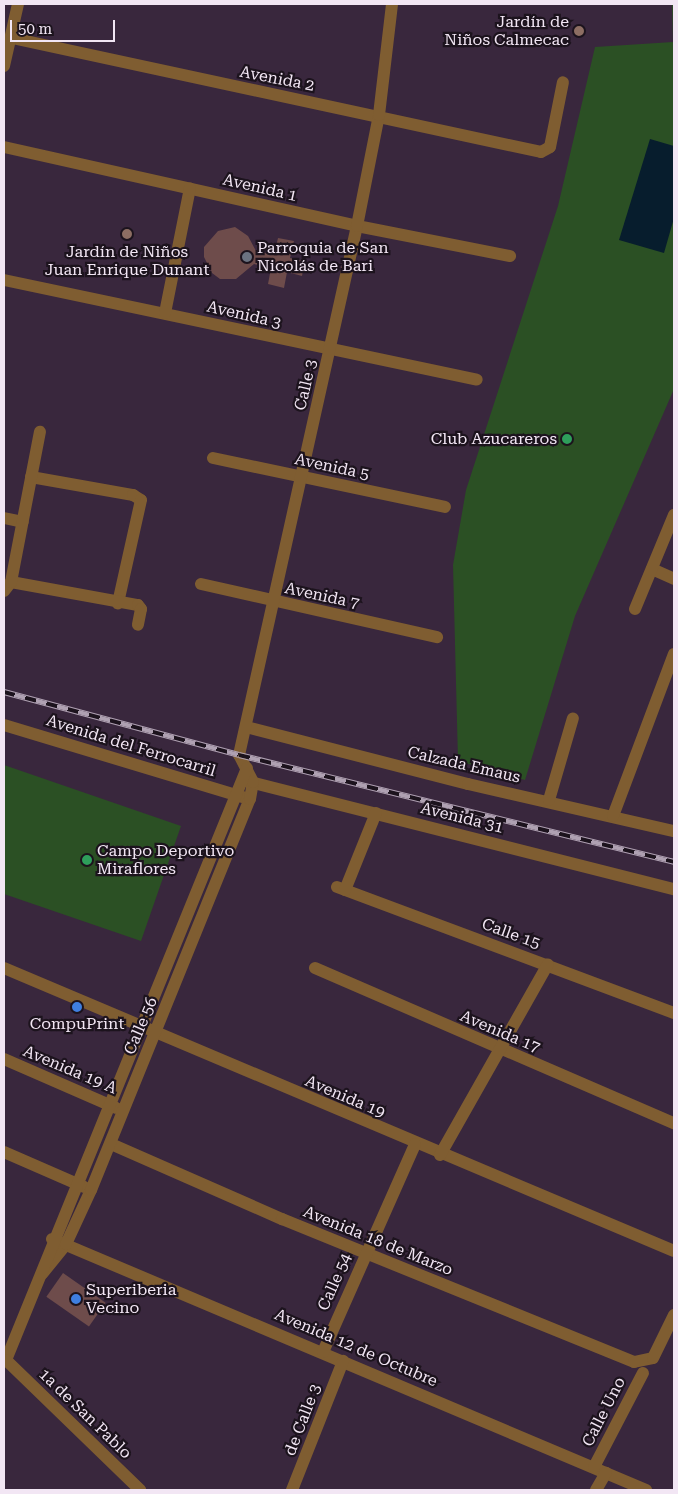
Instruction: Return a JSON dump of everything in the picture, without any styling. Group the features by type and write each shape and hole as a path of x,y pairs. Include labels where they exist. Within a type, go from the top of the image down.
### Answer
{"street":[{"path":"4,66 12,38 18,4"},
{"name":"Calle 3","path":"247,777 239,755 276,602 357,226 379,115 392,4"},
{"name":"Avenida 2","path":"12,38 379,115 535,151 546,151 550,147 563,82"},
{"name":"Avenida 1","path":"4,148 357,226 510,256"},
{"path":"165,313 190,188"},
{"name":"Avenida 3","path":"4,280 165,313 330,351 477,380"},
{"path":"40,432 23,522 7,586 138,605 141,609 138,625"},
{"name":"Avenida 5","path":"213,458 445,507"},
{"path":"31,477 133,495 141,500 118,603"},
{"path":"635,609 674,515"},
{"path":"4,518 23,522"},
{"path":"652,569 674,579"},
{"name":"Avenida 7","path":"201,584 437,637"},
{"path":"613,816 674,654"},
{"path":"549,800 573,718"},
{"name":"Avenida del Ferrocarril","path":"4,725 250,799"},
{"name":"Calzada Emaus","path":"246,727 468,784 549,800 674,831"},
{"name":"Calle 56","path":"5,1361 42,1274 52,1239 78,1184 235,795 247,777"},
{"name":"Calle 56","path":"42,1274 66,1244 111,1144 250,799 247,777"},
{"name":"Avenida 31","path":"247,777 376,813 674,888"},
{"name":"Calle 15","path":"376,813 341,889 548,964 674,1013"},
{"path":"440,1155 548,964"},
{"name":"Avenida 19","path":"4,968 155,1035 674,1251"},
{"name":"Avenida 17","path":"315,968 500,1050 674,1123"},
{"name":"Avenida 19 A","path":"4,1059 124,1111"},
{"name":"Avenida 18 de Marzo","path":"111,1144 366,1254 634,1362"},
{"name":"Calle 54","path":"323,1352 415,1144"},
{"path":"4,1152 91,1190"},
{"name":"Avenida 12 de Octubre","path":"52,1239 646,1490"},
{"name":"Calle Uno","path":"634,1362 653,1358 674,1315"},
{"name":"1a de San Pablo","path":"5,1361 140,1490"},
{"name":"de Calle 3","path":"292,1490 343,1361"},
{"name":"Calle Uno","path":"594,1467 643,1373"},
{"path":"596,1490 606,1473"}],"green space":[{"name":"Club Azucareros","path":"672,4 674,4 674,389 575,616 525,780 458,761 453,565 466,490 558,206 595,47 673,42"},
{"name":"Campo Deportivo Miraflores","path":"4,765 181,826 141,941 4,894"}],"water":[{"path":"650,139 674,146 674,218 664,253 619,240"}],"building":[{"name":"Parroquia de San Nicolás de Bari","path":"235,227 248,236 256,251 274,255 278,238 294,241 290,258 305,261 302,276 287,272 284,288 268,284 271,268 254,264 236,279 220,279 212,273 204,257 204,247 218,231"},
{"name":"Superiberia Vecino","path":"63,1273 106,1303 89,1327 46,1297"}],"railway":[{"path":"4,692 239,755 674,862"}],"place":[{"name":"Jardín de Niños Calmecac","path":"579,31"},
{"name":"Jardín de Niños Juan Enrique Dunant","path":"127,234"},
{"name":"Parroquia de San Nicolás de Bari","path":"247,257"},
{"name":"Club Azucareros","path":"567,439"},
{"name":"Campo Deportivo Miraflores","path":"87,860"},
{"name":"CompuPrint","path":"77,1007"},
{"name":"Superiberia Vecino","path":"76,1299"}]}
